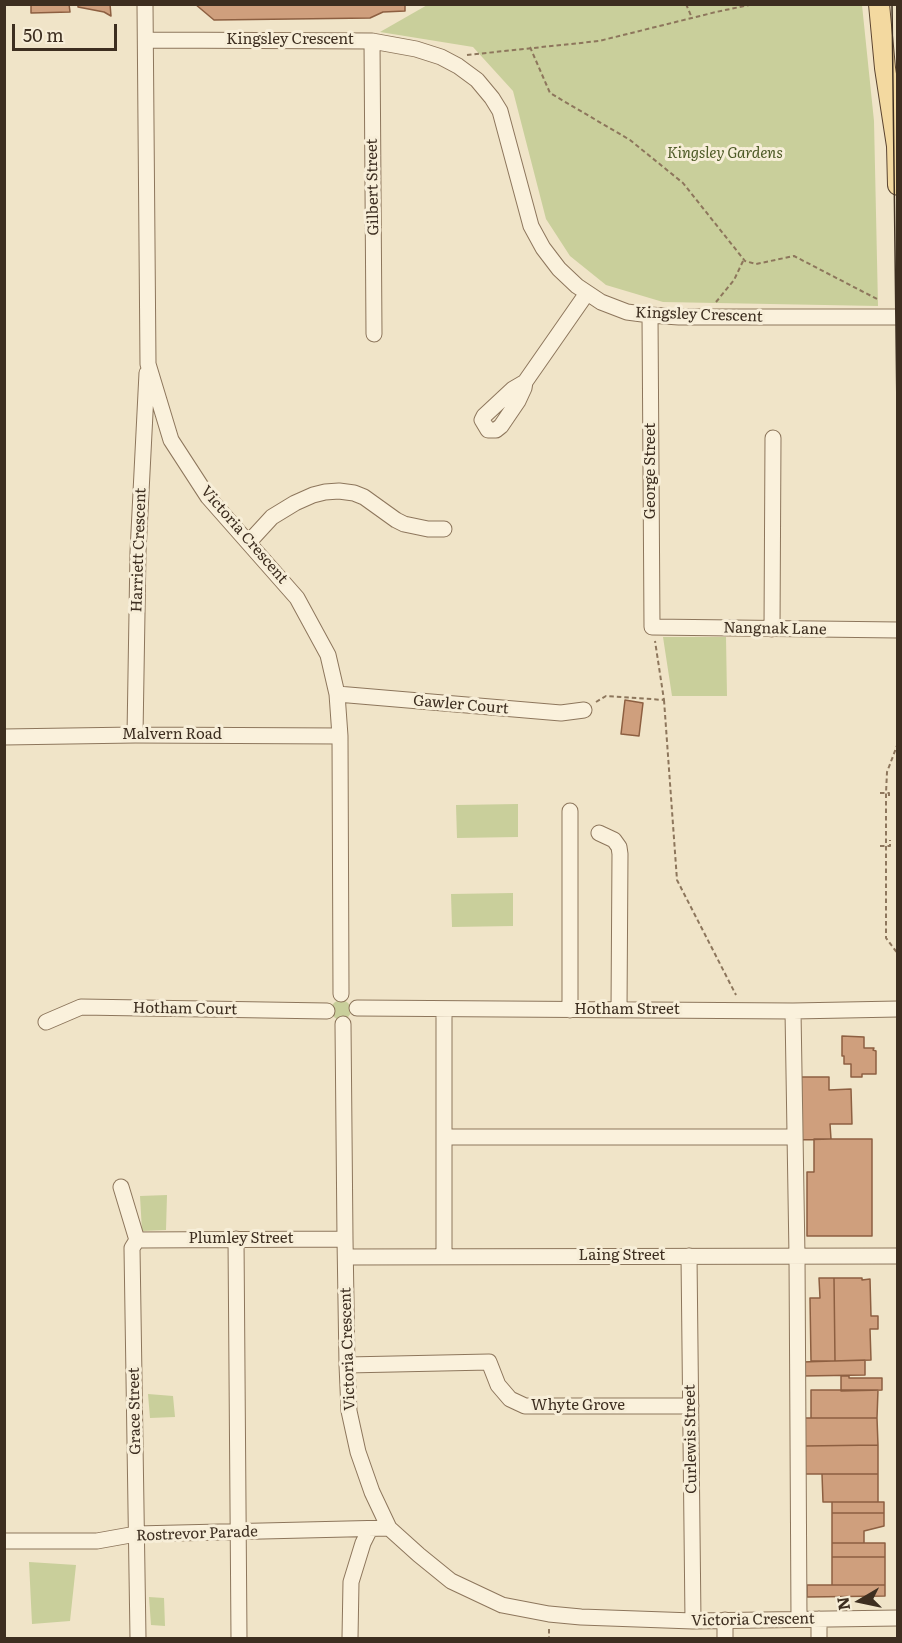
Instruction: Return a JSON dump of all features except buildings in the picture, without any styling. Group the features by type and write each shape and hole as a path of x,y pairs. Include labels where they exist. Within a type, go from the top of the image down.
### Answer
{"main road":[{"path":"879,4 885,68 897,142 897,185"}],"street":[{"name":"Victoria Crescent","path":"146,4 148,364 171,440 208,497 297,598 328,655 338,694 340,736 341,994"},
{"name":"Kingsley Crescent","path":"146,40 372,41 441,57 458,66 477,80 500,111 531,226 543,248 577,286 601,302 627,312 702,318 897,317"},
{"name":"Gilbert Street","path":"372,41 374,334"},
{"path":"525,382 587,293"},
{"name":"George Street","path":"650,315 652,627"},
{"name":"Harriett Crescent","path":"135,735 138,552 148,364"},
{"path":"772,629 773,438"},
{"path":"249,542 272,517 304,499 326,492 339,491 364,497 404,524 428,529 444,529"},
{"name":"Nangnak Lane","path":"652,627 897,630"},
{"name":"Gawler Court","path":"338,694 561,713 584,710"},
{"name":"Malvern Road","path":"4,737 340,736"},
{"path":"570,811 570,1010"},
{"path":"599,833 614,840 619,847 620,854 619,1010"},
{"path":"341,994 352,998 357,1008 353,1019 343,1024 332,1021 327,1011 330,999 341,994"},
{"name":"Hotham Court","path":"46,1022 81,1007 327,1011"},
{"name":"Hotham Street","path":"357,1008 744,1011 897,1009"},
{"path":"444,1009 444,1257"},
{"path":"793,1011 799,1619"},
{"name":"Victoria Crescent","path":"343,1024 345,1257 350,1411 358,1452 372,1492 389,1528 418,1556 451,1581 502,1605 560,1615 693,1621 897,1618"},
{"path":"444,1137 795,1137"},
{"name":"Grace Street","path":"121,1187 137,1240 132,1248 138,1638"},
{"path":"236,1239 239,1638"},
{"name":"Plumley Street","path":"137,1240 345,1239"},
{"name":"Curlewis Street","path":"689,1256 693,1621"},
{"name":"Laing Street","path":"345,1257 897,1256"},
{"name":"Whyte Grove","path":"347,1365 489,1362 498,1385 510,1399 525,1406 691,1406"},
{"name":"Rostrevor Parade","path":"4,1541 97,1541 136,1534 389,1528"},
{"path":"350,1638 351,1582 363,1543 370,1529"},
{"path":"819,1619 819,1638"},
{"path":"724,1620 725,1638"}],"path":[{"path":"686,4 692,18"},
{"path":"441,57 599,41 754,4"},
{"path":"530,47 550,93 630,140 683,183 745,261 756,264 794,256 879,300"},
{"path":"702,318 734,280 744,259"},
{"path":"652,627 664,700 677,880 744,1011"},
{"path":"584,710 606,696 664,700"},
{"path":"897,743 886,772 886,938 897,954"},
{"path":"880,793 889,793 889,799"},
{"path":"880,846 890,846 890,840"}],"green space":[{"name":"Kingsley Gardens","path":"429,4 862,5 874,121 878,306 663,302 606,285 570,256 546,219 513,91 473,47 380,32"},
{"path":"663,637 726,637 727,696 672,696"},
{"path":"518,804 518,837 457,838 456,805"},
{"path":"513,893 513,926 452,927 451,894"},
{"path":"341,1000 348,1003 351,1010 348,1017 341,1020 334,1017 331,1010 334,1003"},
{"path":"167,1195 166,1230 142,1231 140,1196"},
{"path":"148,1394 173,1396 175,1417 150,1418"},
{"path":"29,1562 76,1565 70,1621 32,1624"},
{"path":"149,1597 164,1598 165,1626 151,1625"}],"tram line":[{"path":"892,4 898,494"}]}
